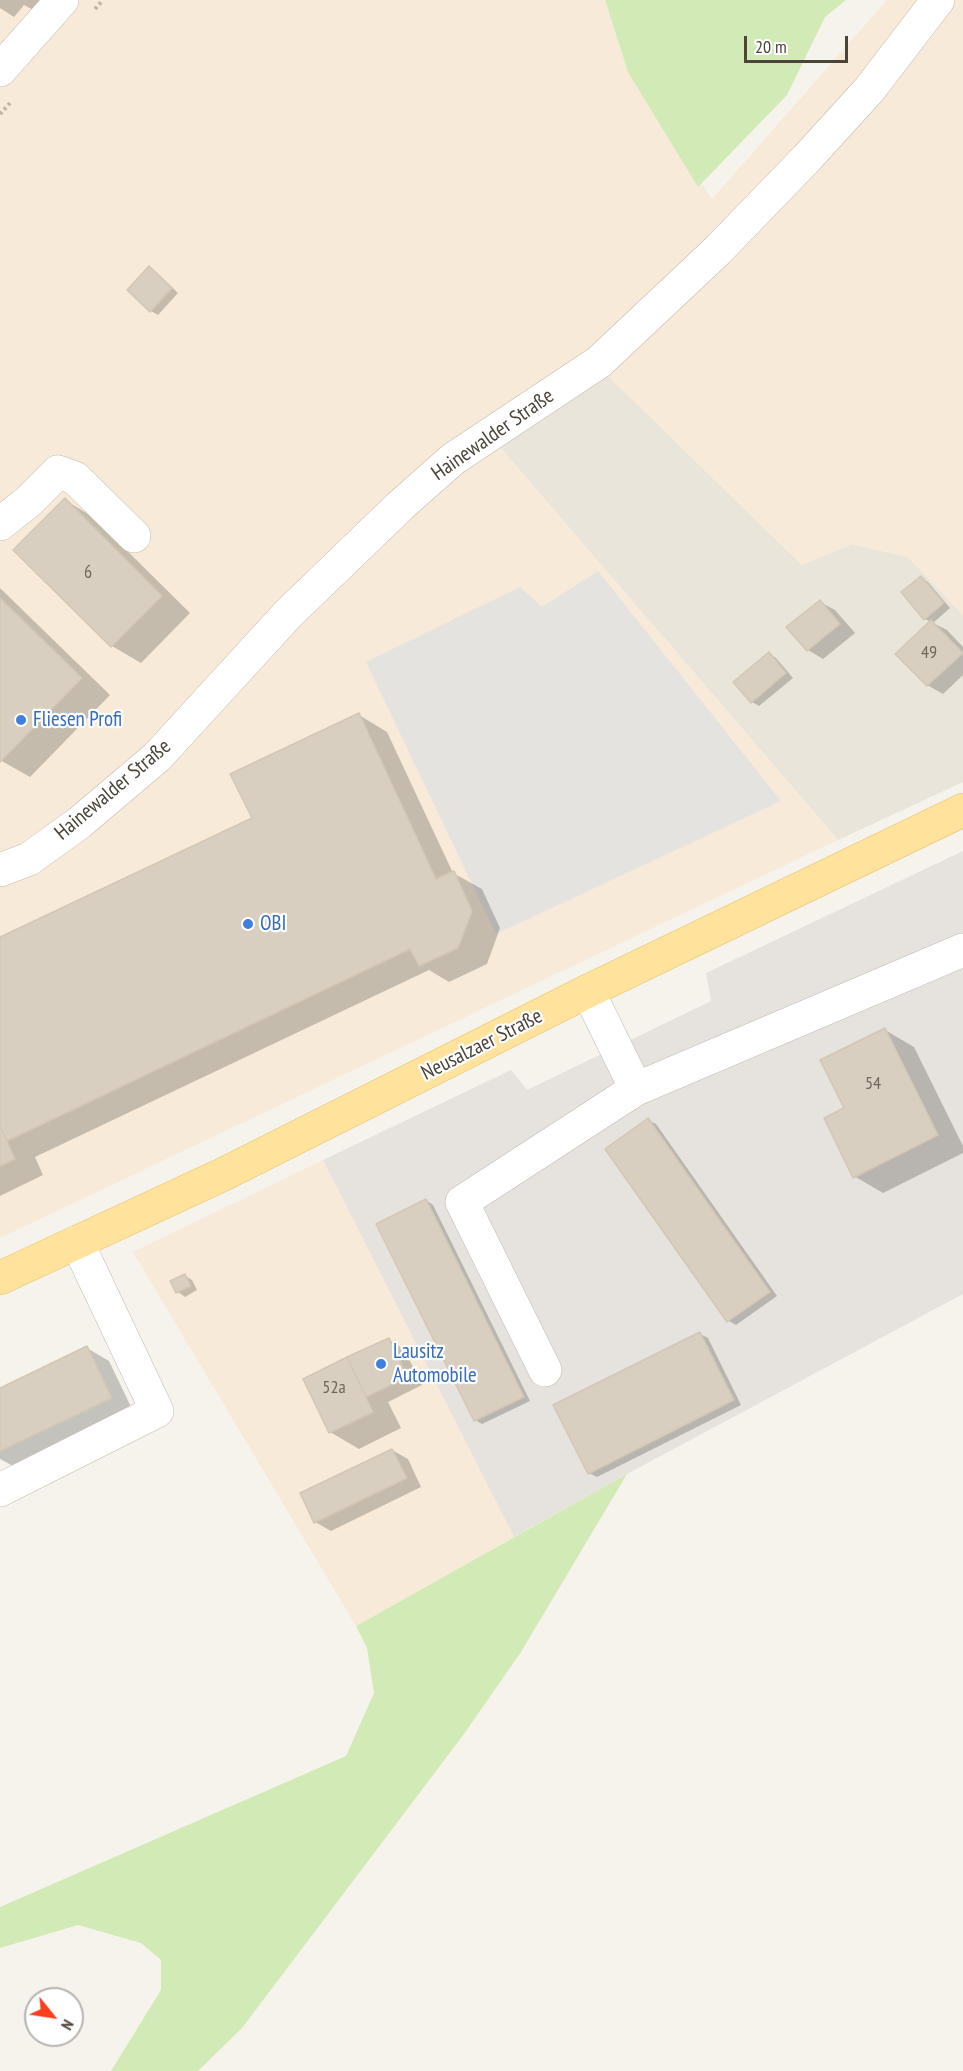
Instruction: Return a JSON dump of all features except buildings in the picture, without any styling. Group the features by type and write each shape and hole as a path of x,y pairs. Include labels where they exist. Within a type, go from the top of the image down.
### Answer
{"main road":[{"name":"Neusalzaer Straße","path":"0,1278 224,1174 588,991 963,810"}],"street":[{"path":"0,70 62,0"},
{"name":"Hainewalder Straße","path":"0,870 29,859 79,823 157,757 288,614 400,506 453,459 599,362 718,250 807,158 869,90 938,0"},
{"path":"0,524 29,501 58,472 75,478 134,536"},
{"path":"545,1370 462,1202 636,1089 963,950"},
{"path":"588,991 636,1089"},
{"path":"0,1490 157,1411 77,1242"}],"shaded area":[{"path":"0,0 605,0 628,72 712,199 887,0 963,0 963,615 908,557 852,544 802,565 601,369 493,439 838,840 0,1238"},
{"path":"601,369 802,565 852,544 908,557 963,615 963,782 838,840 493,439"},
{"path":"598,571 781,801 496,934 366,662 520,587 542,607"},
{"path":"963,851 963,1294 514,1537 323,1160 511,1070 527,1090 711,1001 706,973"},
{"path":"323,1160 514,1537 356,1626 133,1252"}],"green space":[{"path":"605,0 846,0 825,17 787,95 698,187 628,72"},
{"path":"627,1474 521,1652 464,1734 242,2028 198,2071 111,2071 161,1990 161,1960 141,1943 78,1925 0,1948 0,1907 346,1756 374,1693 367,1648 356,1626"}],"place":[{"name":"Fliesen Profi","path":"21,720"},
{"name":"OBI","path":"248,924"},
{"name":"Lausitz Automobile","path":"381,1364"}]}
